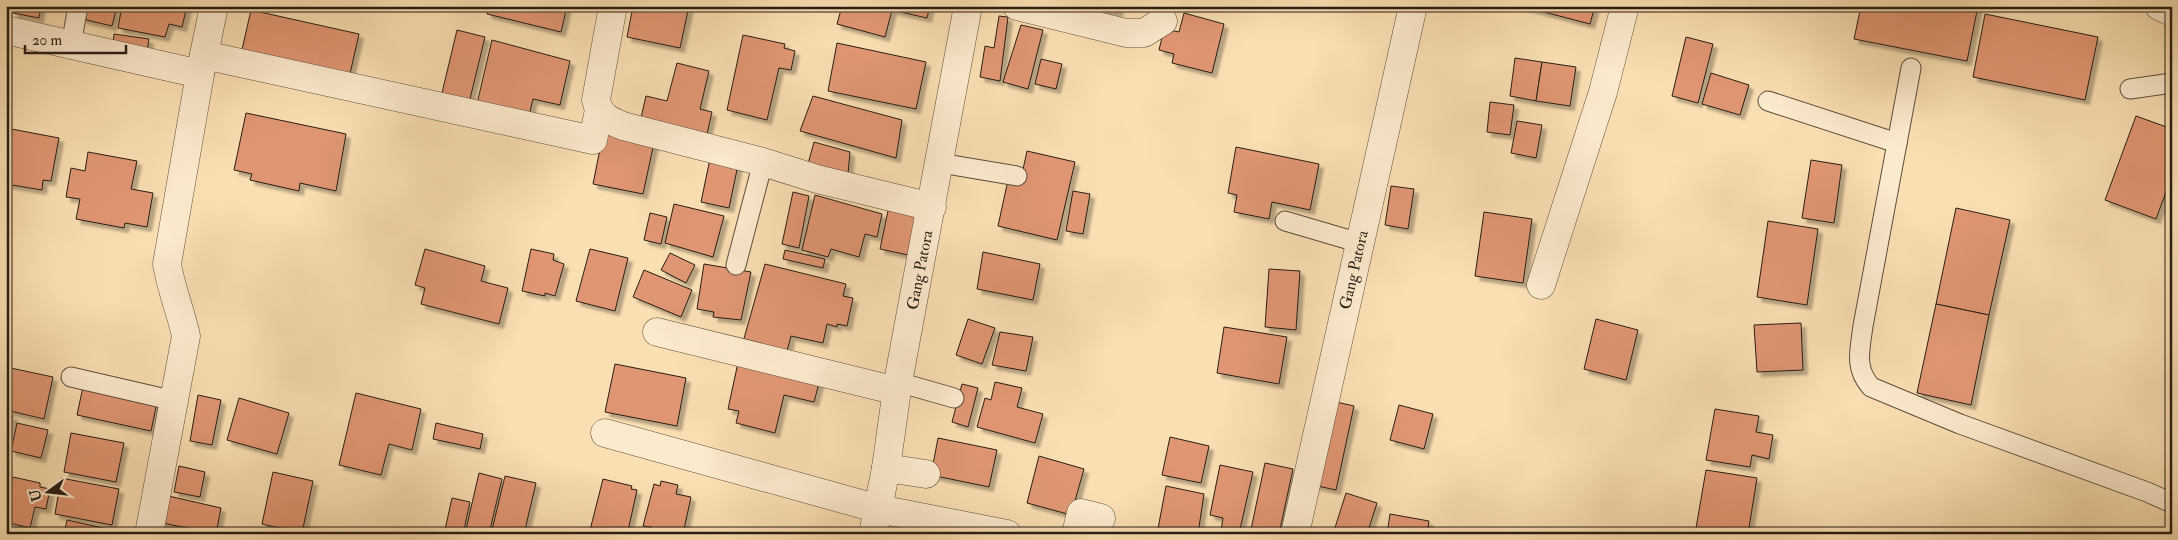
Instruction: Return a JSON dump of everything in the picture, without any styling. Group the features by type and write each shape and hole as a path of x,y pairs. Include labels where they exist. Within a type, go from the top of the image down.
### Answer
{"street":[{"path":"149,534 186,336 180,307 170,282 167,264 214,6"},
{"path":"6,30 71,45 202,64 593,140 598,110 596,100 613,6"},
{"name":"Gang Patora","path":"878,513 898,387 968,6"},
{"path":"1017,6 1126,33 1144,33 1163,21"},
{"name":"Gang Patora","path":"1295,534 1413,6"},
{"path":"1541,285 1603,92 1625,6"},
{"path":"2159,6 2172,12"},
{"path":"598,110 605,118 623,126 763,162 817,179 932,207"},
{"path":"657,332 898,387"},
{"path":"605,433 878,513 1007,534"},
{"path":"886,468 926,474"},
{"path":"1076,534 1081,513 1101,518"}],"lane":[{"path":"71,45 78,6"},
{"path":"1910,68 1863,326 1860,367 1863,378 1871,387 1960,424 2147,492 2172,503"},
{"path":"2130,89 2172,83"},
{"path":"1768,101 1897,143"},
{"path":"736,265 763,162"},
{"path":"940,163 1017,176"},
{"path":"1286,221 1360,243"},
{"path":"71,377 175,400"},
{"path":"898,387 954,398"}],"building":[{"path":"14,6 41,6 39,18 13,13"},
{"path":"84,6 117,6 112,26 82,19"},
{"path":"122,6 187,6 182,27 169,24 165,37 118,28"},
{"path":"489,6 567,6 561,32 487,14"},
{"path":"633,6 689,6 680,48 627,37"},
{"path":"842,6 930,6 927,18 892,10 885,37 837,24"},
{"path":"1077,6 1119,6 1118,12"},
{"path":"1521,6 1545,6 1544,12"},
{"path":"1545,6 1595,6 1590,24 1544,12"},
{"path":"1861,6 1978,6 1967,61 1854,39"},
{"path":"251,10 359,34 349,78 241,54"},
{"path":"1184,13 1224,24 1212,73 1172,63 1174,54 1159,50 1164,29 1179,32"},
{"path":"1985,14 2098,37 2085,100 1973,77"},
{"path":"999,16 1008,17 1000,81 980,77 985,46 994,48"},
{"path":"1021,25 1043,30 1028,89 1003,82"},
{"path":"457,30 485,37 469,103 441,97"},
{"path":"114,34 149,39 147,51 113,46"},
{"path":"743,35 785,44 784,48 795,51 791,70 779,68 767,120 727,110"},
{"path":"1686,37 1713,44 1698,103 1672,96"},
{"path":"492,40 570,61 560,105 533,99 527,124 475,112"},
{"path":"837,43 926,62 916,109 828,91"},
{"path":"1515,58 1542,62 1536,101 1510,96"},
{"path":"1041,59 1062,64 1056,89 1035,84"},
{"path":"1542,62 1576,67 1570,106 1536,101"},
{"path":"677,63 709,71 700,109 712,112 707,134 640,122 646,96 667,101"},
{"path":"1711,73 1749,85 1740,115 1702,104"},
{"path":"813,96 902,120 896,158 800,131"},
{"path":"1490,102 1514,105 1510,135 1487,132"},
{"path":"246,113 346,134 336,191 300,183 299,191 250,180 252,174 234,170"},
{"path":"2136,116 2172,129 2172,176 2156,219 2105,200"},
{"path":"1517,121 1542,125 1536,158 1511,153"},
{"path":"6,128 59,138 51,181 43,180 42,190 6,184"},
{"path":"604,129 655,138 643,194 593,184"},
{"path":"814,142 850,152 848,174 808,164"},
{"path":"1236,147 1319,164 1310,210 1272,202 1269,219 1234,212 1237,195 1228,193"},
{"path":"1027,151 1075,162 1057,240 998,226 1008,180 1020,183"},
{"path":"88,152 137,161 131,189 153,193 147,227 125,223 124,228 76,219 80,199 66,197 71,168 85,171"},
{"path":"711,154 739,160 729,208 701,202"},
{"path":"1811,160 1842,165 1834,223 1802,218"},
{"path":"1391,186 1414,189 1408,229 1385,225"},
{"path":"1073,191 1090,194 1083,234 1066,231"},
{"path":"793,192 809,196 799,248 782,244"},
{"path":"815,195 882,214 877,237 865,234 859,257 831,249 828,257 802,250"},
{"path":"674,204 724,216 713,257 665,243"},
{"path":"889,206 917,212 908,255 880,249"},
{"path":"1956,208 2010,220 1989,315 1936,304"},
{"path":"1484,212 1532,219 1523,283 1475,276"},
{"path":"650,213 667,217 661,244 644,240"},
{"path":"1768,221 1818,229 1807,305 1757,297"},
{"path":"425,249 485,266 481,281 508,288 499,324 421,304 425,288 415,285"},
{"path":"531,249 554,254 553,260 564,264 555,296 522,291"},
{"path":"590,249 628,258 615,311 576,301"},
{"path":"785,250 825,259 823,268 783,259"},
{"path":"983,252 1040,264 1033,300 977,289"},
{"path":"670,253 695,265 686,283 661,270"},
{"path":"704,264 751,272 741,320 713,317 714,312 697,309"},
{"path":"765,264 846,284 843,296 853,298 847,326 837,324 837,327 827,324 823,343 791,336 786,355 743,342"},
{"path":"1269,269 1300,271 1296,330 1265,327"},
{"path":"644,270 692,290 681,317 633,297"},
{"path":"1936,304 1989,315 1971,405 1917,393"},
{"path":"968,319 995,328 982,364 956,355"},
{"path":"1596,319 1638,330 1626,380 1584,369"},
{"path":"1801,323 1803,370 1757,372 1754,325"},
{"path":"1224,327 1287,337 1279,384 1217,373"},
{"path":"1000,332 1033,337 1026,371 992,365"},
{"path":"739,358 821,376 814,402 784,395 775,433 736,423 739,411 728,409"},
{"path":"615,364 686,378 677,426 605,412"},
{"path":"6,367 53,377 44,419 6,410"},
{"path":"84,382 158,398 151,431 77,415"},
{"path":"995,382 1022,388 1017,407 1043,414 1035,443 977,427 985,398 991,400"},
{"path":"962,384 978,388 968,427 952,422"},
{"path":"356,393 421,409 412,450 389,444 381,475 339,465"},
{"path":"198,395 221,400 212,445 190,441"},
{"path":"239,398 289,413 277,454 227,440"},
{"path":"1332,401 1354,406 1336,490 1313,485"},
{"path":"1399,405 1433,414 1424,449 1390,440"},
{"path":"1715,409 1759,416 1756,432 1773,435 1769,459 1752,455 1750,467 1706,460"},
{"path":"6,415 13,416 6,445"},
{"path":"17,423 48,430 41,458 11,451"},
{"path":"436,423 483,434 480,449 433,439"},
{"path":"71,433 124,443 116,482 64,472"},
{"path":"1170,437 1209,446 1201,483 1162,475"},
{"path":"938,438 997,450 989,487 931,475"},
{"path":"1039,456 1084,469 1071,515 1027,503"},
{"path":"1265,463 1293,469 1279,534 1250,534"},
{"path":"1220,465 1253,472 1239,534 1221,530 1223,518 1210,515"},
{"path":"179,466 205,472 200,497 174,492"},
{"path":"1706,470 1757,478 1748,534 1695,534"},
{"path":"273,472 313,481 302,533 262,524"},
{"path":"479,473 502,479 489,534 465,534"},
{"path":"505,476 536,483 524,534 491,534"},
{"path":"13,477 40,483 40,487 50,489 46,509 35,507 30,528 6,522 6,508"},
{"path":"61,478 119,489 112,525 55,514"},
{"path":"603,479 632,486 631,489 637,490 628,531 640,534 589,534"},
{"path":"661,481 678,485 676,494 691,497 683,534 649,534 651,527 643,526 654,484 660,486"},
{"path":"1166,486 1204,494 1198,534 1157,534"},
{"path":"1346,493 1377,503 1367,534 1333,534"},
{"path":"164,495 221,508 216,534 158,522"},
{"path":"452,498 470,502 463,534 444,534"},
{"path":"1390,514 1429,521 1427,534 1387,534"},
{"path":"67,520 112,530 111,534 64,534"},
{"path":"156,527 183,533 183,534 155,534"}]}
